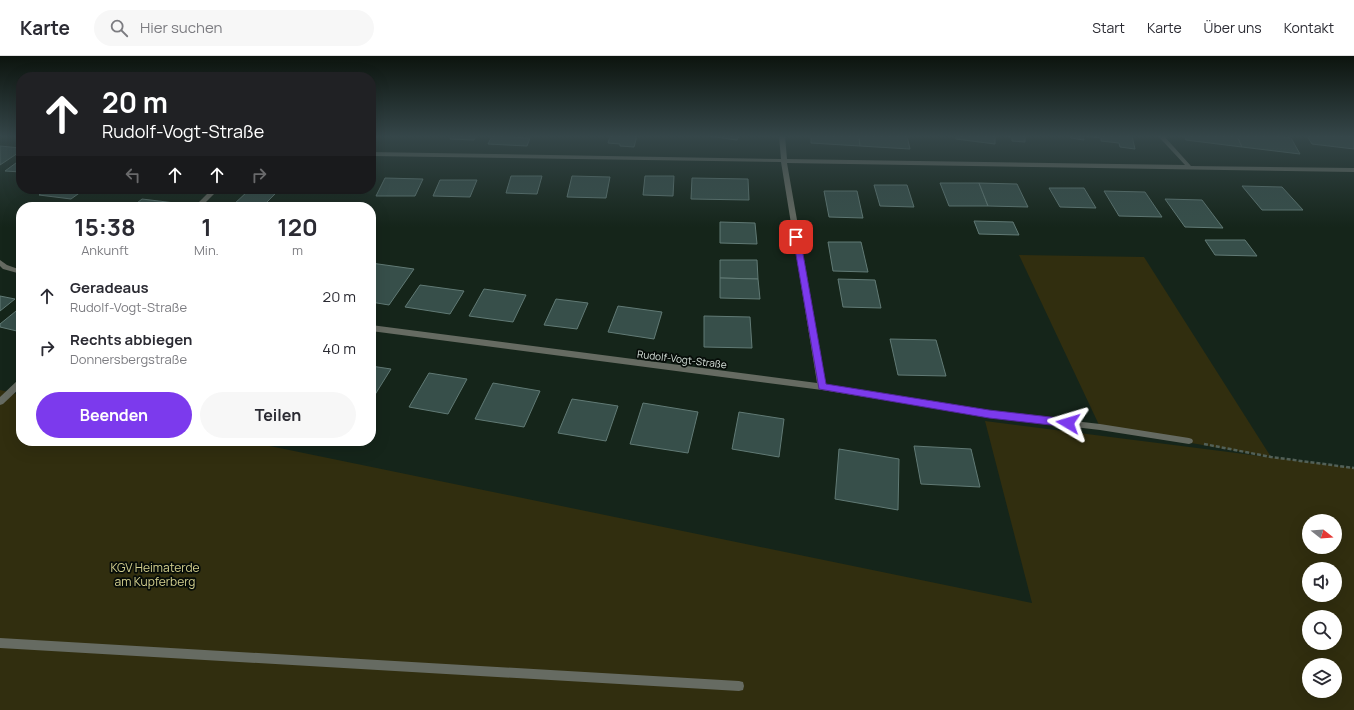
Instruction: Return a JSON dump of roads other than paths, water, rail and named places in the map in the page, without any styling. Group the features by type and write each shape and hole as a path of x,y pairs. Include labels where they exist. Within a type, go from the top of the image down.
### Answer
{"street":[{"path":"785,167 822,387"},
{"path":"1090,167 1354,170"},
{"path":"202,202 211,194"},
{"path":"0,262 5,267 16,270"},
{"name":"Rudolf-Vogt-Straße","path":"376,329 822,387 989,414 1100,427 1189,441"},
{"path":"0,402 16,387"},
{"path":"0,642 739,686"}],"park label":[{"name":"KGV Heimaterde am Kupferberg","path":"155,575"}]}
